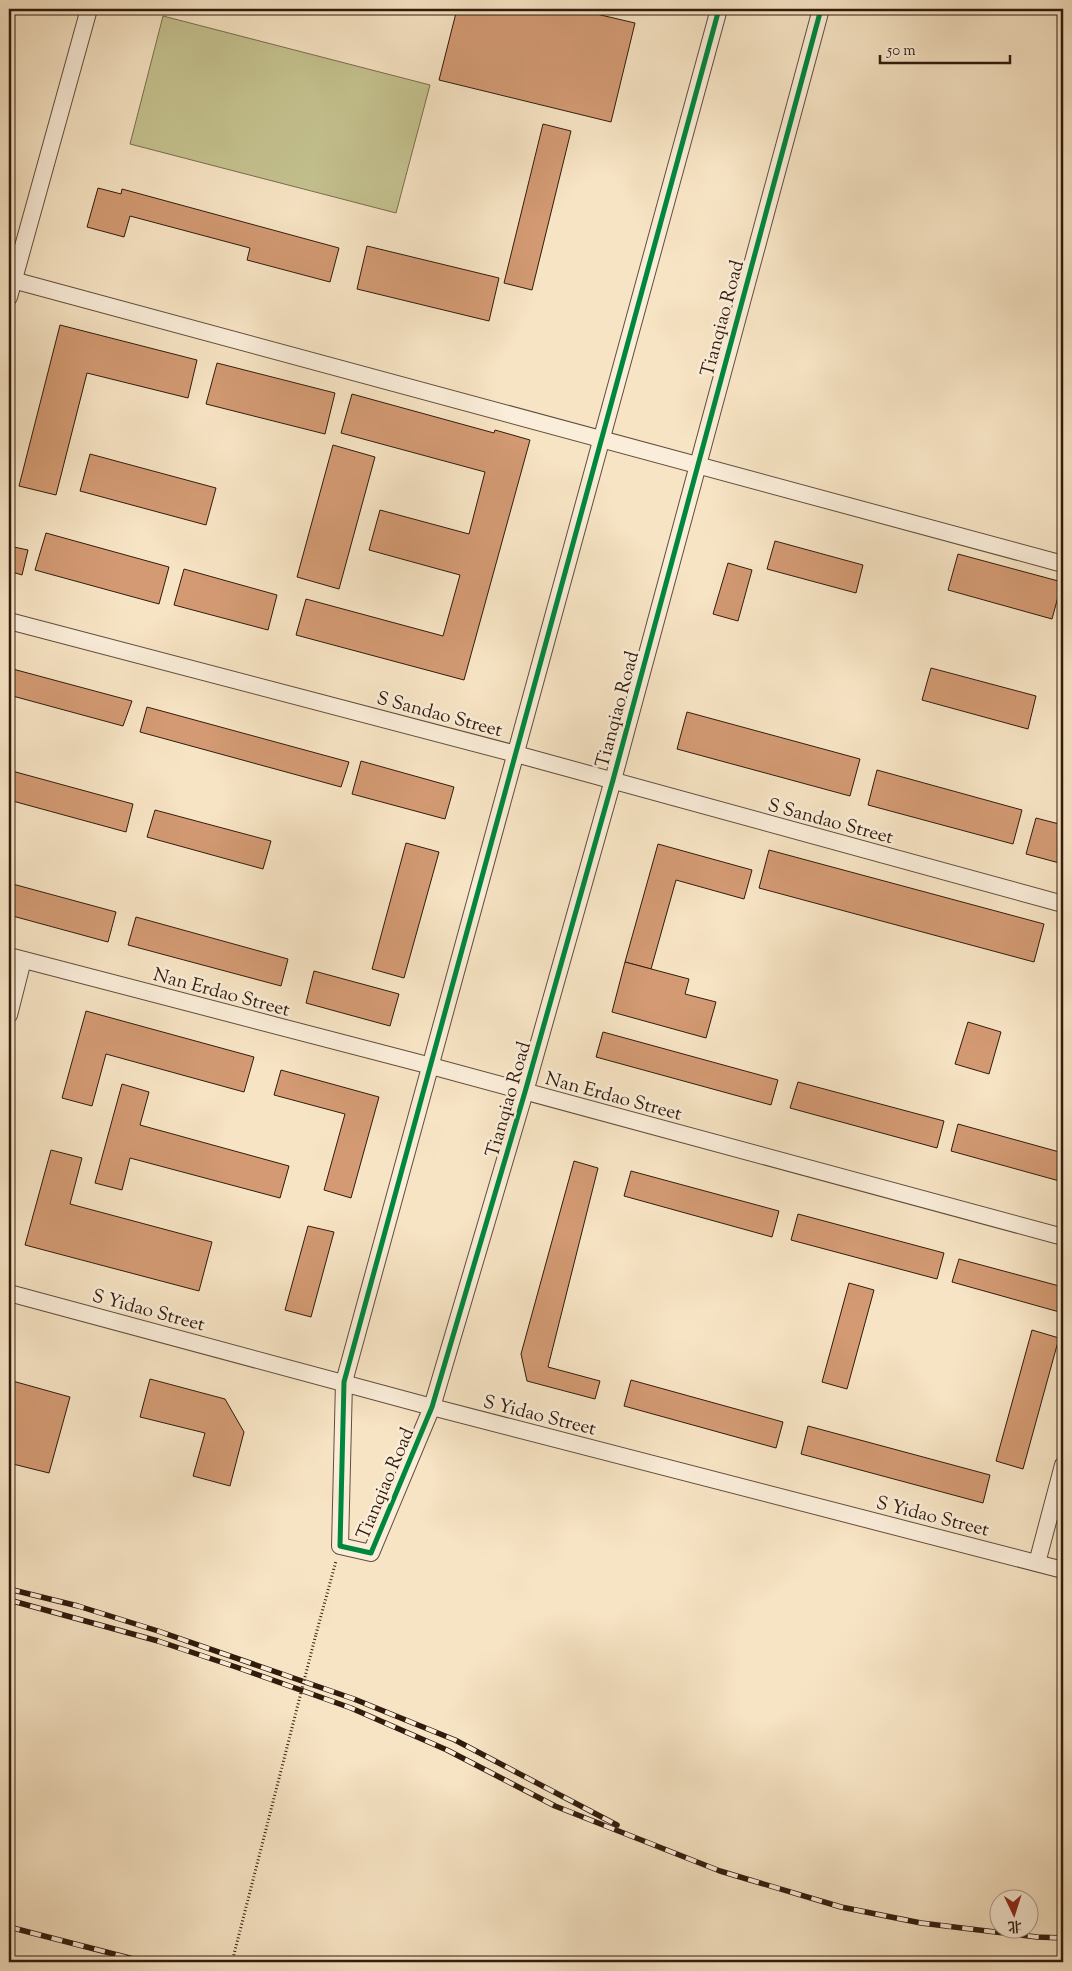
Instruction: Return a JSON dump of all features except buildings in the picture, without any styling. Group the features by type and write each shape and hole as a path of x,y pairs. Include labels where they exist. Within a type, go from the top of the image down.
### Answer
{"street":[{"path":"9,297 11,280 89,9"},
{"name":"Tianqiao Road","path":"719,9 344,1382 340,1546 371,1553 432,1406 525,1092 612,780 821,9"},
{"path":"11,280 1063,564"},
{"name":"S Sandao Street","path":"9,621 516,754 1063,904"},
{"path":"9,1015 16,958"},
{"name":"Nan Erdao Street","path":"16,958 431,1066 1063,1237"},
{"name":"S Yidao Street","path":"9,1292 432,1406 1063,1570"},
{"path":"1037,1563 1063,1466"}],"path":[{"path":"232,1962 340,1546"}],"shaded area":[{"path":"163,16 430,85 396,213 130,144"}],"railway":[{"path":"9,1589 78,1606 158,1631 354,1699 455,1740 617,1825"},
{"path":"9,1600 158,1641 351,1708 447,1750 555,1806 720,1871 841,1907 921,1923 1037,1937 1063,1938"},
{"path":"9,1927 145,1962"}],"cycle path":[{"path":"719,9 344,1382 340,1546 371,1553 432,1407 525,1092 613,780 821,9"}]}
